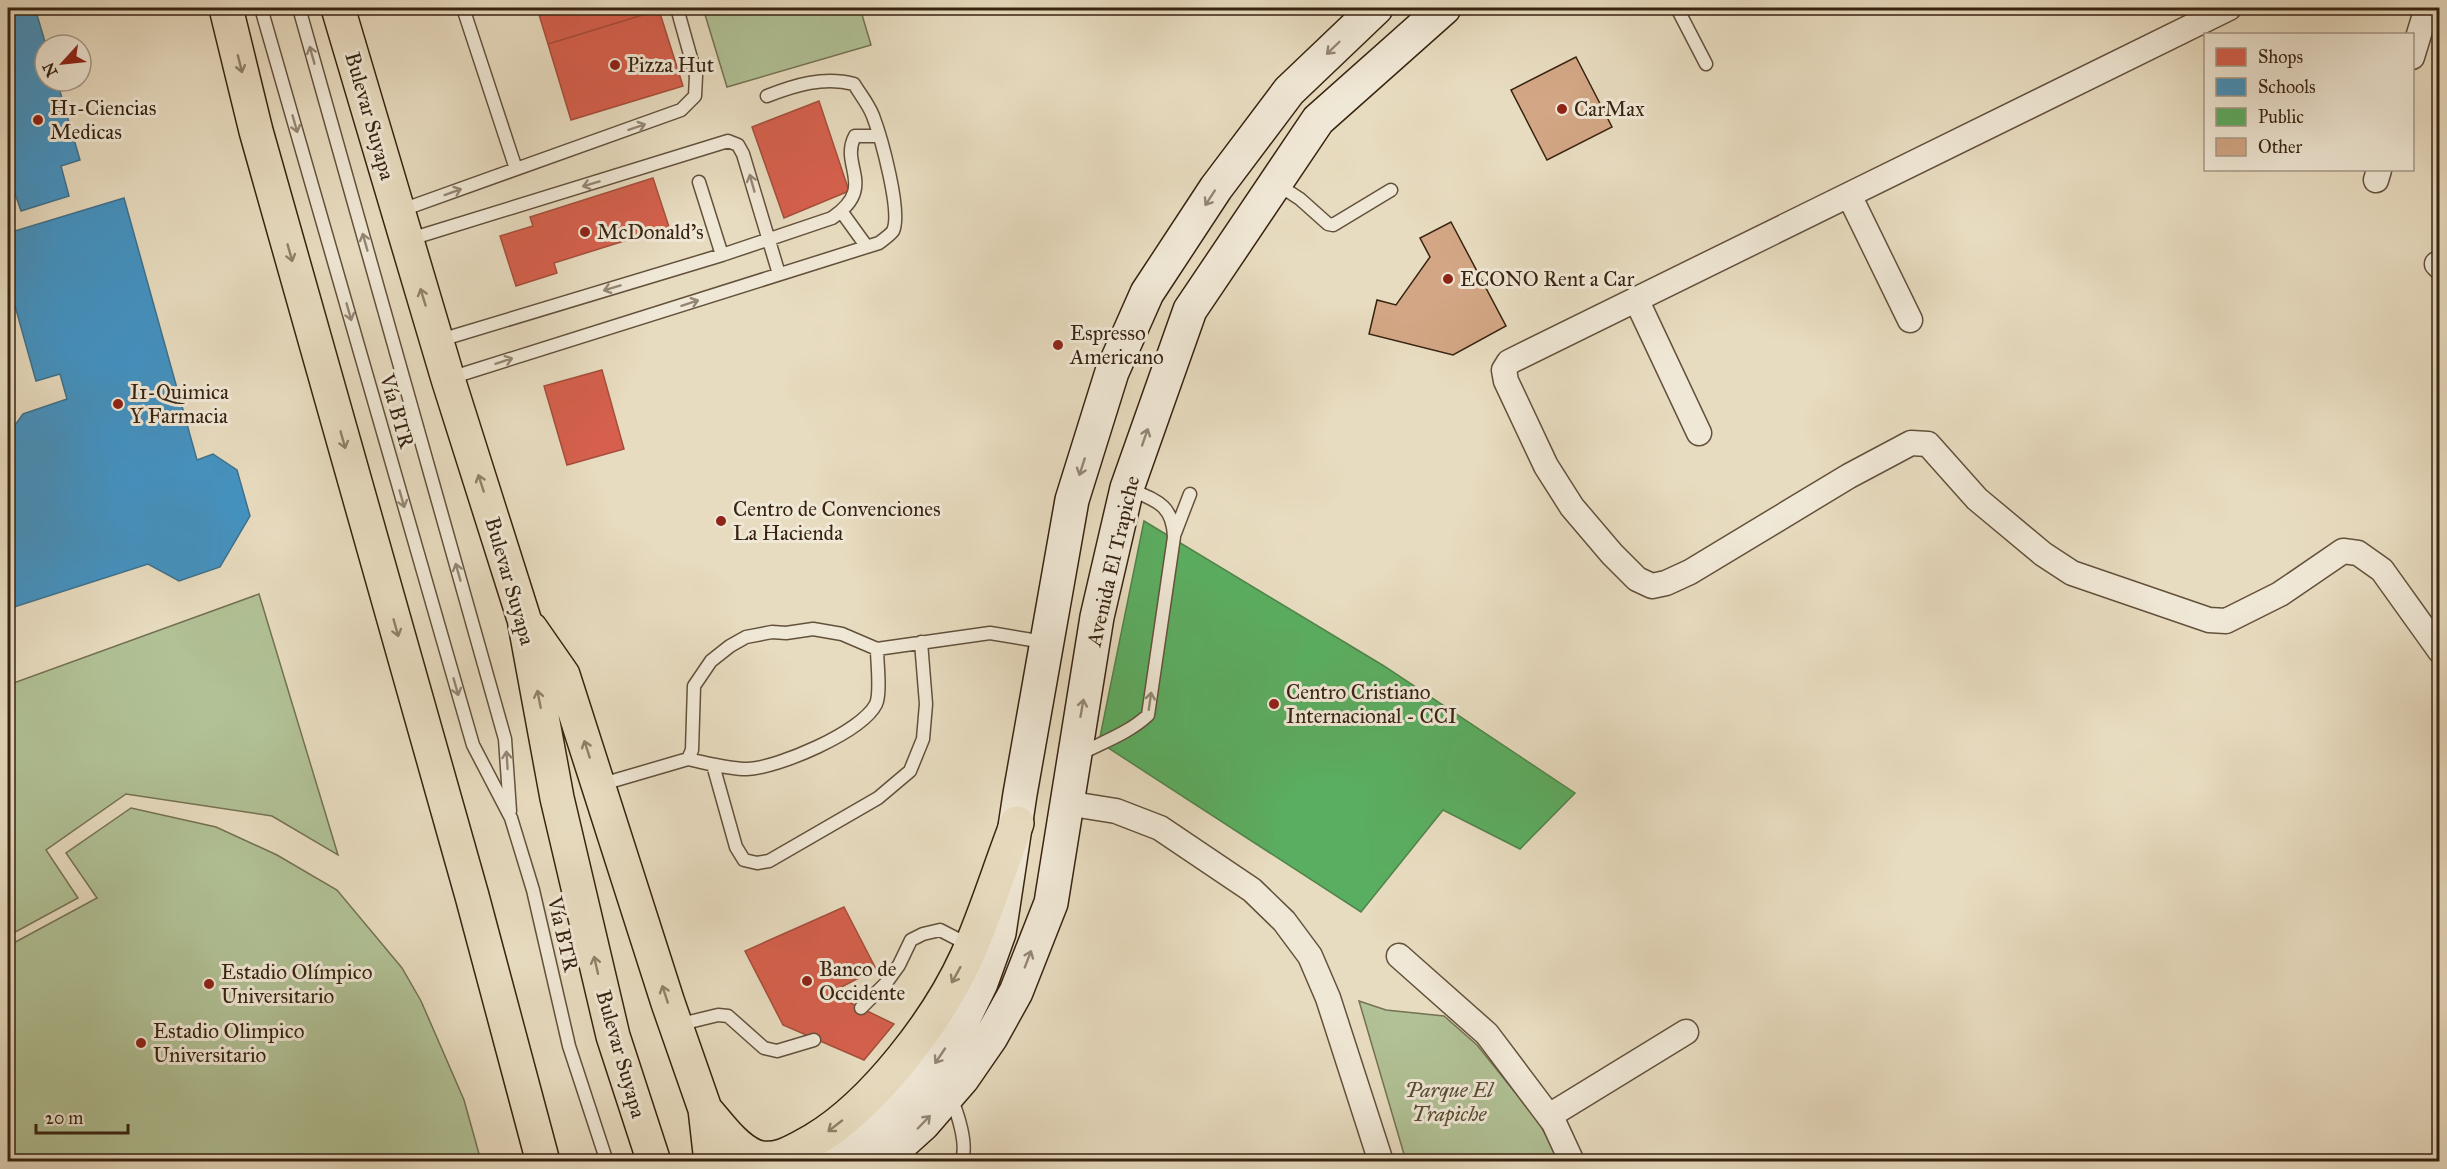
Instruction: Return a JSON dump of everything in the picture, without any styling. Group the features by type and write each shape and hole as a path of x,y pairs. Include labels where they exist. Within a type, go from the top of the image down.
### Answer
{"main road":[{"path":"226,8 256,131 468,885 543,1161"},
{"name":"Bulevar Suyapa","path":"338,8 448,379 524,619 557,798 613,1036 654,1161"},
{"path":"834,1161 893,1114 932,1068 959,1028 981,983 999,933 1020,794 1072,500 1112,372 1148,293 1216,188 1289,91 1376,8"},
{"name":"Avenida El Trapiche","path":"881,1161 923,1124 949,1094 991,1037 1016,992 1051,903 1097,617 1127,488 1190,310 1318,120 1442,8"},
{"path":"1066,803 1054,796 1044,774 1044,756 1072,605 1072,500"},
{"path":"524,619 563,675 705,1109 711,1161"},
{"path":"705,1109 739,1146 755,1156 772,1159 792,1153 835,1127 881,1082 914,1043 943,998 970,946 1017,823"},
{"path":"524,1094 557,1161"}],"street":[{"path":"2229,8 1509,362 1504,370 1506,381 1536,446 1572,507 1637,579 1652,586 1666,583 1690,572 1839,482 1911,443 1928,444 1977,499 2043,554 2072,573 2209,620 2226,621 2280,594 2343,551 2358,553 2382,570 2439,651"},
{"path":"2414,50 2427,8"},
{"path":"1849,195 1910,320"},
{"path":"1636,299 1700,433"},
{"path":"1066,803 1116,812 1160,828 1252,890 1284,921 1310,956 1328,998 1381,1161"},
{"path":"1399,956 1487,1034 1549,1116 1572,1161"},
{"path":"1549,1116 1686,1032"}],"lane":[{"name":"Vía BTR","path":"261,8 473,745 511,818 533,890 569,1046 607,1161"},
{"name":"Vía BTR","path":"299,8 505,739 511,818"},
{"path":"463,8 516,169"},
{"path":"402,226 516,169 681,110 695,96 696,76 677,8"},
{"path":"1677,8 1706,64"},
{"path":"448,379 867,247 879,243 892,232 896,216 893,193 873,116 854,84 838,80 813,82 793,85 767,96"},
{"path":"437,340 722,255 832,218 841,211 855,193 850,144 855,136 878,136"},
{"path":"402,226 728,141 738,145 743,154 779,274"},
{"path":"699,182 722,255"},
{"path":"1276,183 1328,224 1333,225 1391,190"},
{"path":"841,211 867,247"},
{"path":"1127,488 1160,502 1168,511 1173,522 1174,537"},
{"path":"1074,757 1139,724 1148,715 1174,537 1190,494"},
{"path":"688,759 692,750 694,686 711,661 746,637 772,632 786,633 813,629 842,634 877,649 990,633 1046,642"},
{"path":"713,765 736,847 744,860 757,863 769,861 868,804 910,771 923,739 926,704 921,642"},
{"path":"598,785 688,759 713,765 748,769 794,757 851,730 868,716 878,701 877,649"},
{"path":"861,1008 886,983 899,965 911,940 940,930 970,946"},
{"path":"676,1026 718,1015 728,1017 764,1048 777,1051 814,1040"},
{"path":"949,1094 956,1110 962,1135 963,1157 961,1161"}],"green space":[{"path":"703,8 860,8 871,45 727,87"},
{"path":"259,594 338,855 272,816 126,794 46,850 78,898 8,936 8,685"},
{"name":"Estadio Olímpico Universitario","path":"131,808 216,827 277,855 337,890 402,968 421,1001 464,1100 481,1161 8,1161 8,946 97,898 66,853"},
{"name":"Parque El Trapiche","path":"1359,1001 1386,1010 1444,1016 1477,1045 1538,1121 1560,1161 1406,1161"}],"building: Shops":[{"path":"537,8 658,8 659,10 548,44"},
{"name":"Pizza Hut","path":"659,10 683,86 571,120 548,44"},
{"path":"819,101 849,191 784,218 752,127"},
{"name":"McDonald's","path":"653,178 669,227 554,263 557,273 516,286 500,236 533,226 530,217"},
{"path":"602,370 624,449 567,465 544,386"},
{"name":"Banco de Occidente","path":"844,907 876,969 830,993 894,1024 864,1060 783,1025 745,951"}],"building: Schools":[{"name":"H1-Ciencias Medicas","path":"8,8 35,8 42,33 33,33 33,93 60,93 80,160 61,166 69,196 21,211 11,182 8,183"},
{"name":"I1-Quimica Y Farmacia","path":"124,198 197,460 213,454 237,470 250,516 220,567 179,581 148,564 8,609 8,499 15,497 8,469 8,435 23,414 67,399 60,374 36,381 8,281 8,233"}],"building: Public":[{"name":"Centro Cristiano Internacional - CCI","path":"1144,521 1384,666 1575,793 1520,849 1443,810 1361,912 1099,742"}],"building: Other":[{"name":"CarMax","path":"1576,57 1612,127 1547,160 1511,90"},
{"name":"ECONO Rent a Car","path":"1451,222 1506,326 1453,355 1369,334 1377,300 1396,305 1430,257 1420,238"}],"place":[{"name":"Pizza Hut","path":"615,65"},
{"name":"CarMax","path":"1562,109"},
{"name":"H1-Ciencias Medicas","path":"38,120"},
{"name":"McDonald's","path":"585,232"},
{"name":"ECONO Rent a Car","path":"1448,279"},
{"name":"Espresso Americano","path":"1058,345"},
{"name":"I1-Quimica Y Farmacia","path":"118,404"},
{"name":"Centro de Convenciones La Hacienda","path":"721,521"},
{"name":"Centro Cristiano Internacional - CCI","path":"1274,704"},
{"name":"Banco de Occidente","path":"807,981"},
{"name":"Estadio Olímpico Universitario","path":"209,984"},
{"name":"Estadio Olimpico Universitario","path":"141,1043"}]}
